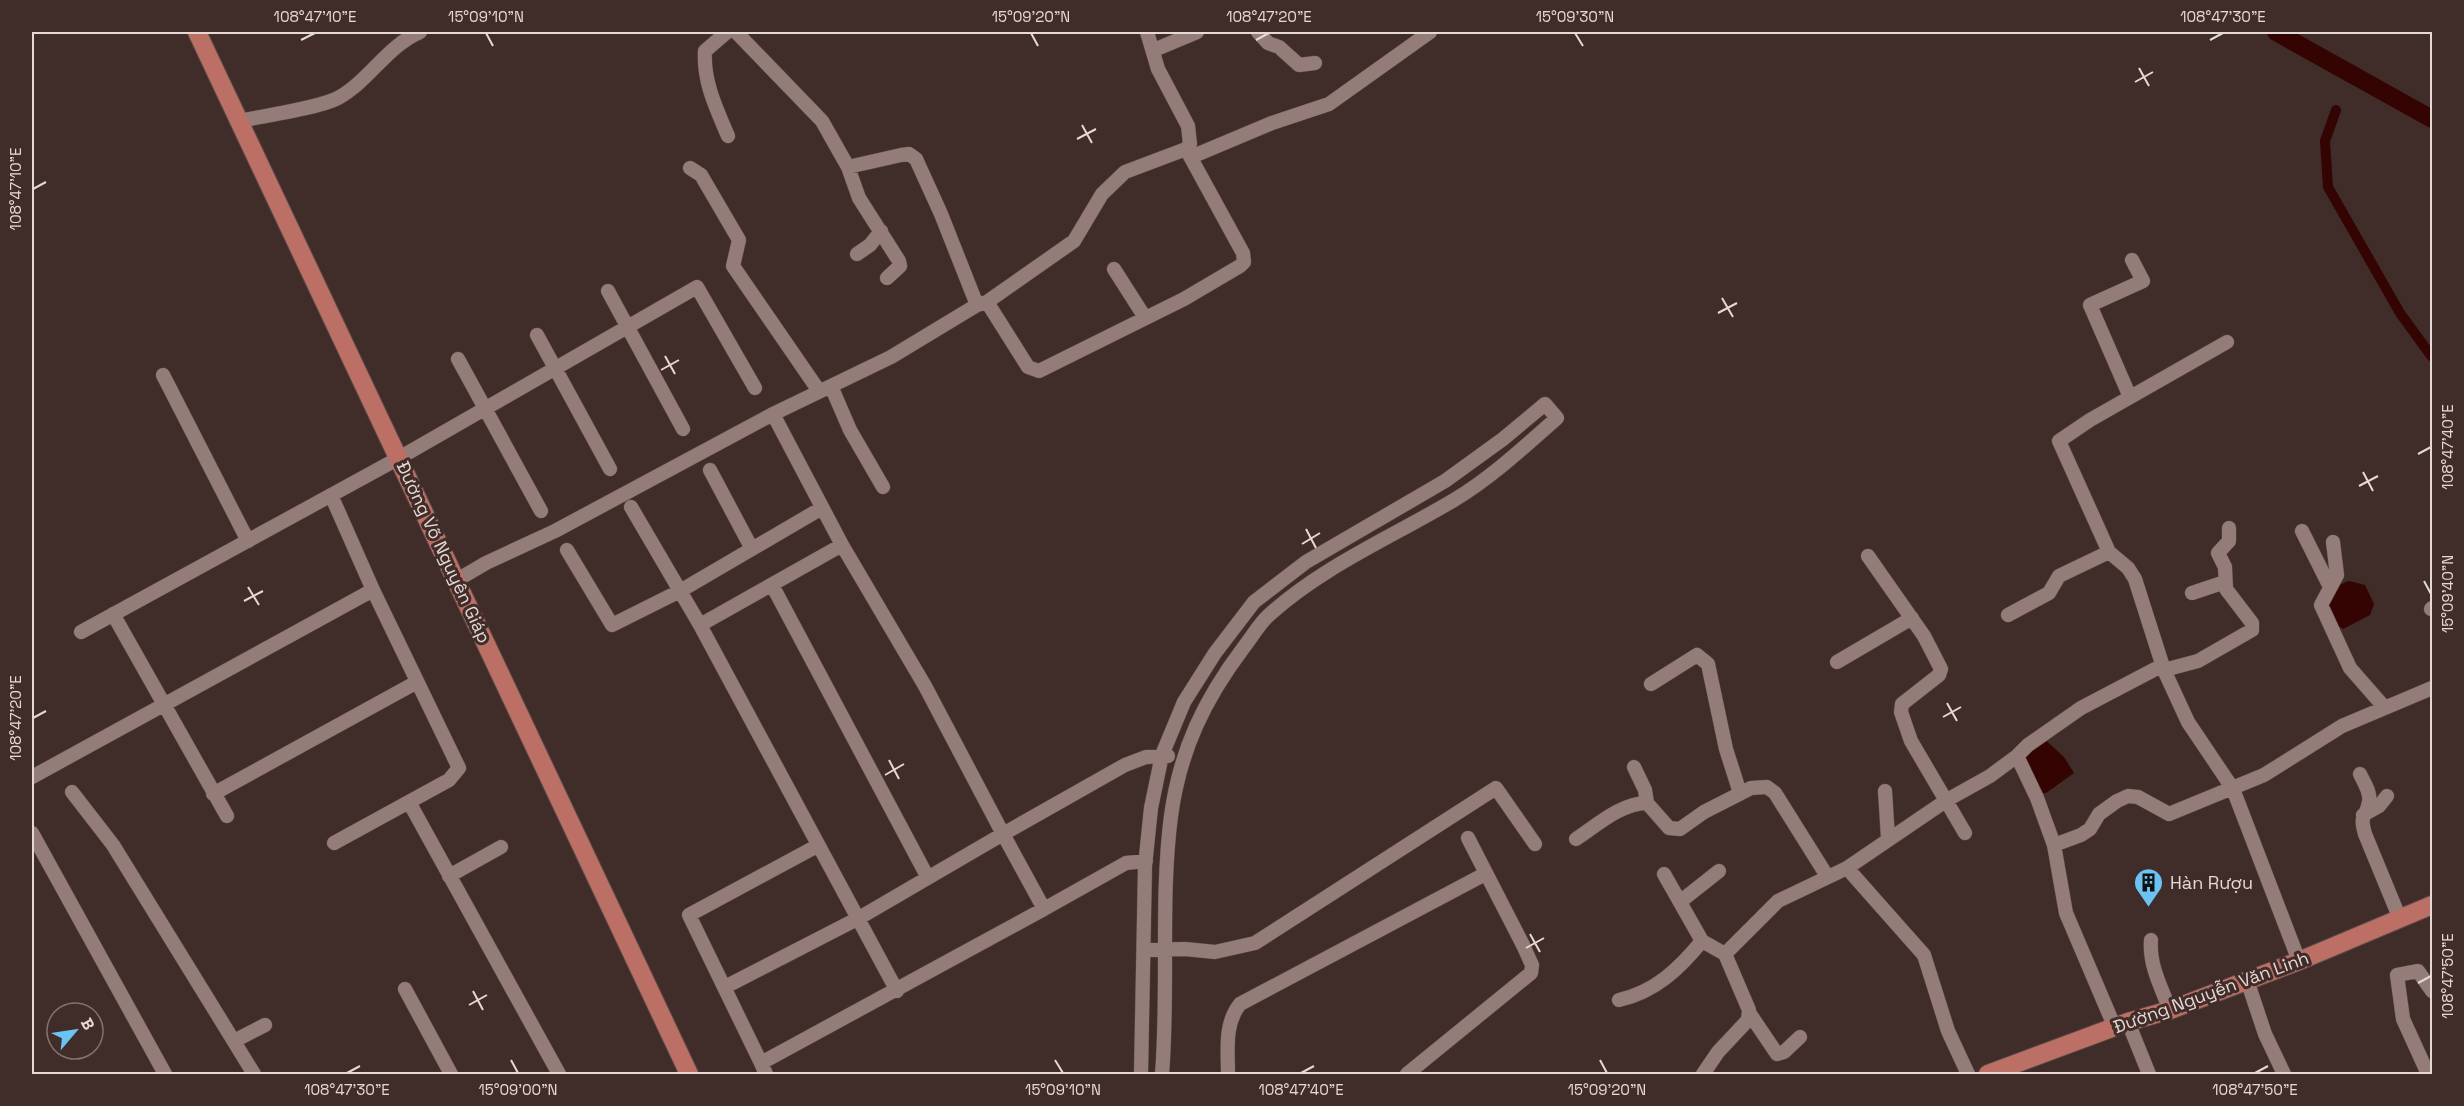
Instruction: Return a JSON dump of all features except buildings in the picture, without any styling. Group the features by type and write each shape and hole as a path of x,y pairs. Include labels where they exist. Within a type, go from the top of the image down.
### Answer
{"main road":[{"name":"Đường Võ Nguyên Giáp","path":"196,32 689,1074"},
{"name":"Đường Nguyễn Văn Linh","path":"1988,1074 2016,1069 2121,1025 2170,1010 2299,961 2433,905"}],"street":[{"path":"240,121 335,99 364,78 405,34 420,32"},
{"path":"727,32 705,51 704,58 706,78 728,136"},
{"path":"736,32 822,121 848,167 859,198 881,231 900,266 887,278"},
{"path":"848,167 901,154 909,154 916,159 982,304 1028,367 1039,371 1144,316 1184,298 1244,262 1243,253 1204,186 1189,153 1188,126 1158,69 1147,32"},
{"path":"1154,50 1197,32"},
{"path":"1258,32 1268,43 1279,47 1295,63 1304,66 1315,63"},
{"path":"457,580 486,563 555,531 773,414 891,357 982,304 1074,241 1102,194 1125,172 1189,153 1329,104 1430,32"},
{"path":"690,168 701,175 739,240 734,266 825,389 883,487"},
{"path":"857,254 870,245 881,231"},
{"path":"2130,397 2090,305 2141,283 2142,274 2132,260"},
{"path":"1114,269 1144,316"},
{"path":"81,632 399,459 697,287 755,388"},
{"path":"608,291 683,429"},
{"path":"537,335 610,468"},
{"path":"2227,342 2130,397 2059,441 2109,552 2122,561 2135,579 2163,668 2188,722 2233,789 2299,961"},
{"path":"458,359 541,511"},
{"path":"163,375 248,541"},
{"path":"1141,1074 1146,861 1151,808 1162,755 1184,702 1215,653 1254,602 1306,562 1445,481 1503,440 1545,404 1557,418 1506,461 1456,499 1315,581 1268,616 1229,667 1201,712 1181,759 1171,815 1166,866 1162,1074"},
{"path":"773,414 842,545 925,686 1044,909"},
{"path":"710,470 752,549"},
{"path":"331,495 459,768 450,780 334,843"},
{"path":"631,507 700,625 897,991"},
{"path":"567,550 612,625 680,591 822,508"},
{"path":"1725,954 1778,901 1847,868 1947,800 1990,776 2028,745 2081,708 2163,668 2198,661 2250,633 2252,623 2228,592 2225,567 2217,553 2229,541 2229,528"},
{"path":"2302,531 2330,587"},
{"path":"2333,542 2337,575 2321,605 2340,652 2356,675 2385,708"},
{"path":"700,625 842,545"},
{"path":"2008,615 2049,593 2059,576 2109,552"},
{"path":"1868,556 1912,618 1941,669 1939,675 1902,704 1901,712 1911,741 1965,833"},
{"path":"2192,593 2225,582"},
{"path":"772,585 927,876"},
{"path":"32,777 374,590"},
{"path":"113,614 227,816"},
{"path":"1837,662 1912,618"},
{"path":"1651,684 1698,655 1705,660 1713,682 1726,749 1740,793"},
{"path":"213,794 417,682"},
{"path":"2054,845 2081,835 2090,829 2099,814 2128,796 2138,797 2169,814 2233,789 2283,765 2342,726 2433,688"},
{"path":"725,987 859,918 927,876 1125,765 1146,757 1162,755 1181,759"},
{"path":"2017,756 2037,798 2054,845 2066,912 2121,1025 2149,1074"},
{"path":"1634,766 1645,790 1647,802 1668,828 1680,829 1704,812 1740,793 1760,786 1775,793 1827,876"},
{"path":"2360,774 2369,793 2369,801 2361,820 2400,919"},
{"path":"1144,950 1215,952 1255,943 1496,788 1535,844"},
{"path":"1885,791 1888,838"},
{"path":"72,792 113,845 254,1074"},
{"path":"2363,815 2379,806 2387,796"},
{"path":"409,802 559,1074"},
{"path":"1575,839 1624,808 1647,802"},
{"path":"32,833 165,1074"},
{"path":"1407,1074 1531,973 1532,965 1523,945 1468,838"},
{"path":"817,846 689,915 763,1069 1126,863 1146,861"},
{"path":"449,876 501,847"},
{"path":"1847,868 1924,956 1948,1032 1968,1074"},
{"path":"1681,901 1719,871"},
{"path":"1228,1074 1228,1028 1232,1015 1240,1004 1485,874"},
{"path":"1664,874 1702,941 1725,954 1750,1014 1777,1054 1784,1052 1800,1037"},
{"path":"2151,940 2150,953 2153,967 2170,1010"},
{"path":"1619,1000 1639,994 1663,981 1702,941"},
{"path":"2428,1074 2403,1018 2397,975 2418,971 2433,991"},
{"path":"2247,980 2265,1034 2284,1074"},
{"path":"405,989 451,1074"},
{"path":"1703,1074 1718,1052 1748,1020 1750,1014"},
{"path":"234,1041 265,1025"}],"shaded area":[{"path":"2349,581 2365,585 2374,604 2370,615 2343,629 2331,617 2328,603 2334,590"},
{"path":"2042,737 2064,757 2074,773 2046,793 2038,793 2024,754"}],"waterway":[{"path":"2276,32 2432,119"},
{"path":"2336,110 2325,141 2328,187 2400,313 2432,357"}],"place":[{"name":"Hàn Rượu","path":"2149,908"}]}
